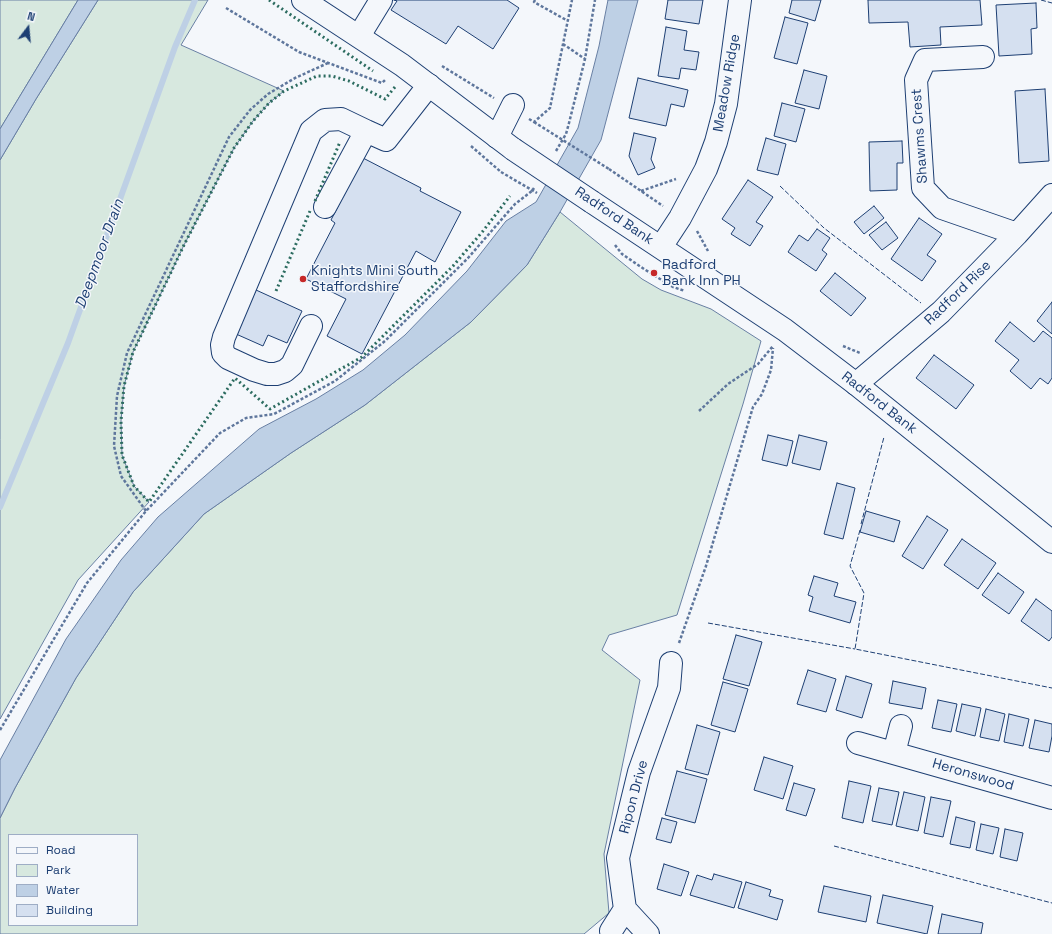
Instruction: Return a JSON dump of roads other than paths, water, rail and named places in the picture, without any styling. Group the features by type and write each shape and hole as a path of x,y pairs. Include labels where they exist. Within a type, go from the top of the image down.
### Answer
{"main road":[{"name":"Radford Bank","path":"303,0 402,65 505,143 784,330 856,384 1052,542"},
{"path":"359,36 381,0"},
{"name":"Meadow Ridge","path":"661,247 680,218 706,169 716,142 726,104 740,0"},
{"name":"Shawms Crest","path":"983,57 925,60 916,80 923,188 942,208 1017,234"},
{"path":"311,326 292,365 285,371 276,374 267,374 254,370 228,358 223,353 222,345 224,337 311,131 325,120 341,118 386,140 429,85"},
{"path":"505,143 513,105"},
{"path":"325,207 366,131"},
{"name":"Radford Rise","path":"856,384 941,312 1017,234 1052,195"},
{"name":"Ripon Drive","path":"625,909 618,858 639,772 674,689 671,663"},
{"path":"894,753 901,726"},
{"name":"Heronswood","path":"858,744 1052,798"},
{"path":"611,931 625,909 648,934"}],"water":[{"path":"78,0 98,0 0,160 0,129"},
{"path":"608,0 638,0 601,140 560,212 527,265 471,322 365,405 291,453 204,514 133,592 76,678 0,818 0,760 66,639 121,560 158,517 259,429 316,399 363,370 405,335 467,271 506,221 536,202 578,128 599,46"}],"waterway":[{"name":"Deepmoor Drain","path":"0,507 68,343 175,47 195,0"}],"place":[{"name":"Radford Bank Inn PH","path":"654,273"},
{"name":"Knights Mini South Staffordshire","path":"303,279"}]}
